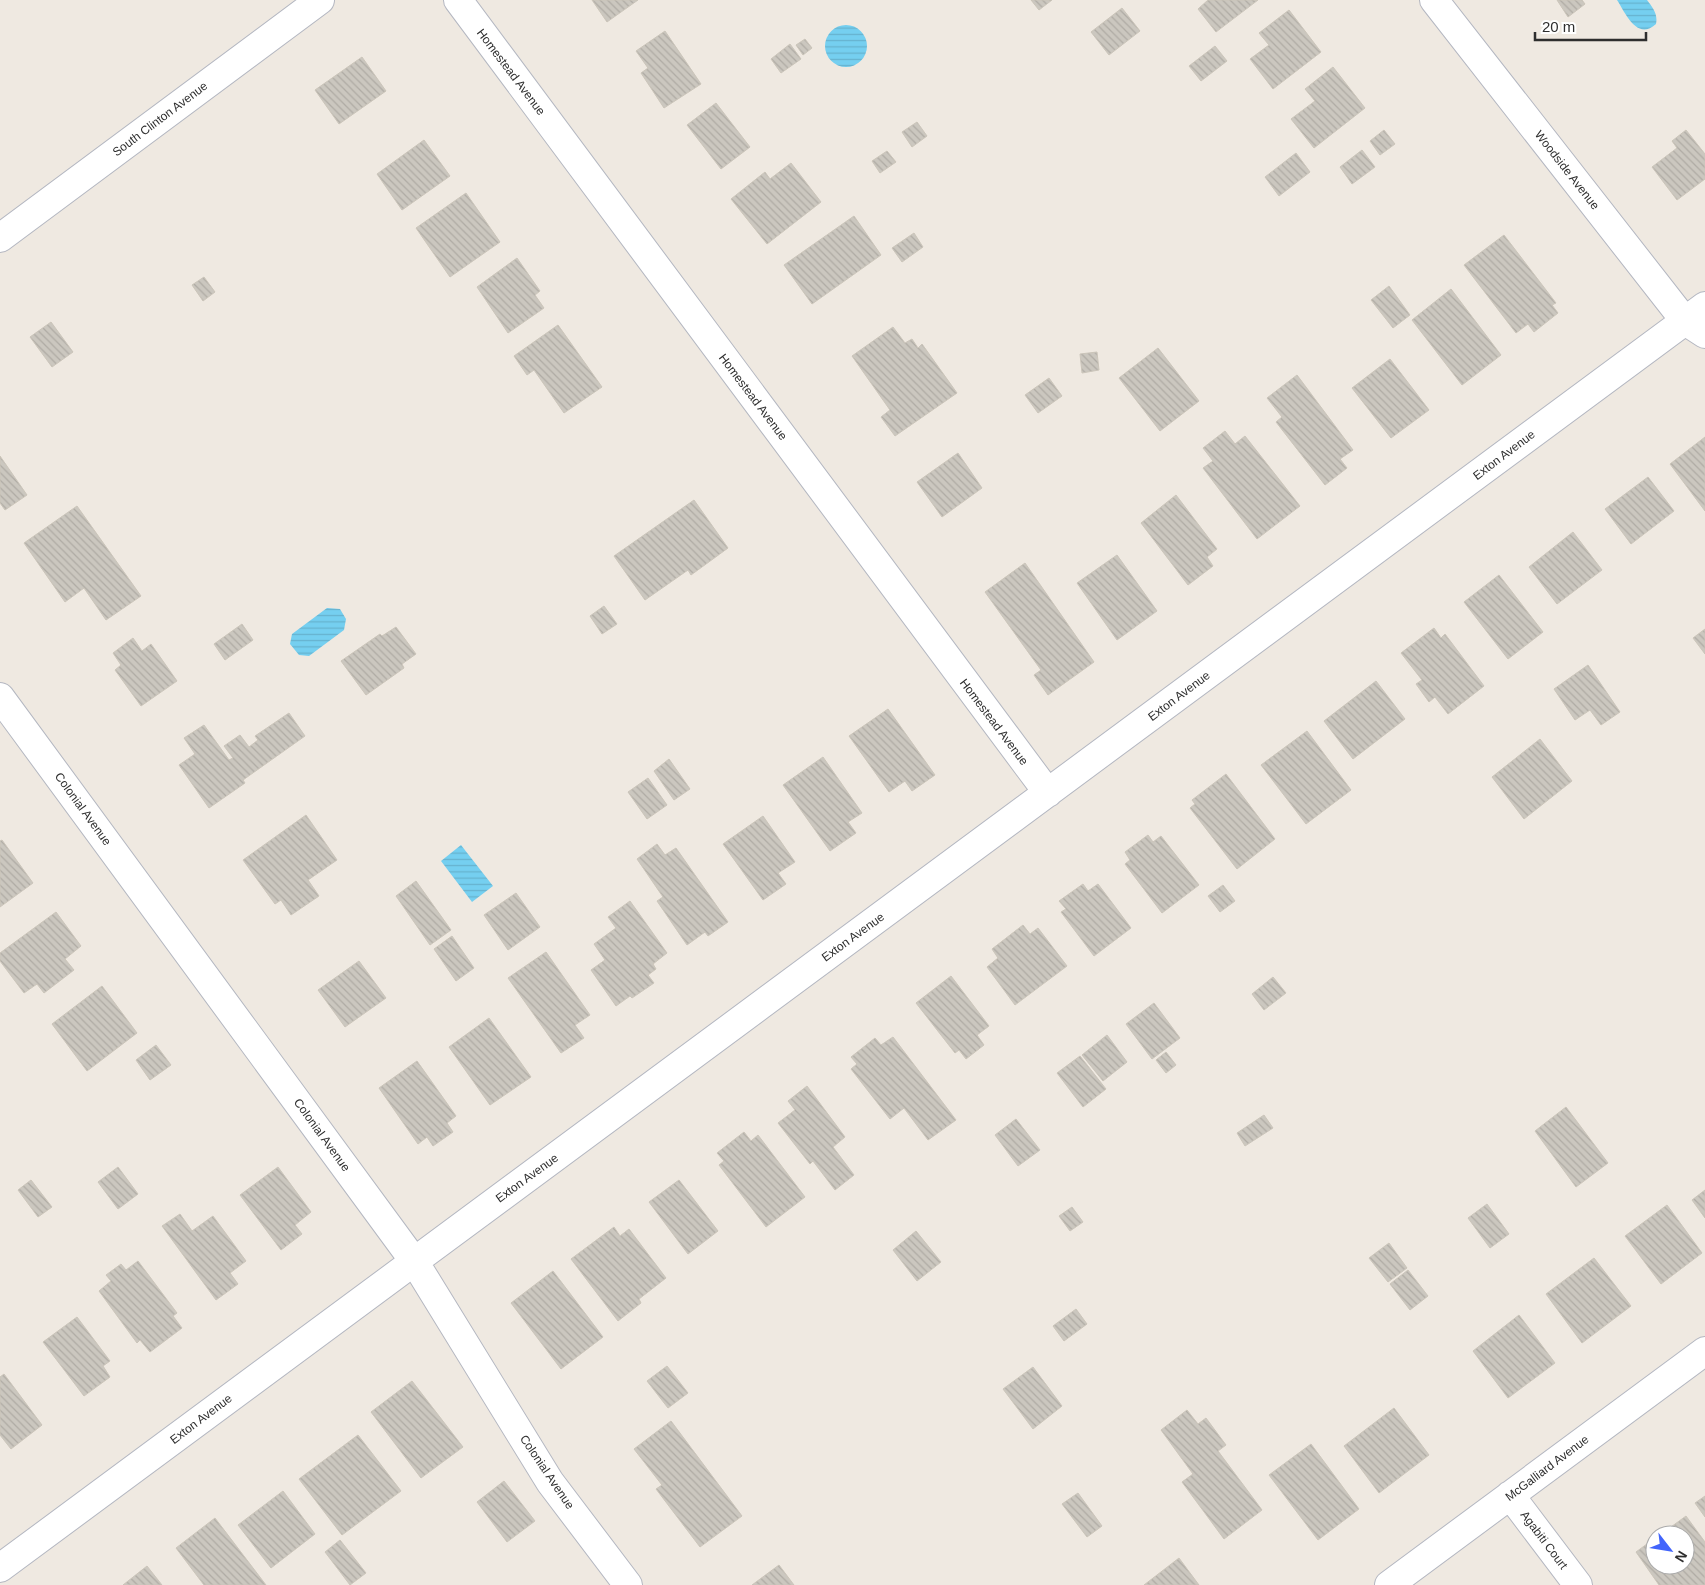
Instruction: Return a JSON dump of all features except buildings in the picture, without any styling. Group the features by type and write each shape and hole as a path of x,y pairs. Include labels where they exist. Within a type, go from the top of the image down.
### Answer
{"street":[{"name":"South Clinton Avenue","path":"0,238 320,0"},
{"name":"Homestead Avenue","path":"458,0 1048,794"},
{"name":"Woodside Avenue","path":"1434,0 1698,320"},
{"name":"Exton Avenue","path":"0,1568 1048,794 1698,320"},
{"name":"Colonial Avenue","path":"0,697 414,1261 550,1482 628,1585"},
{"name":"McGalliard Avenue","path":"1389,1585 1705,1351"},
{"name":"Agabiti Court","path":"1510,1495 1578,1585"}],"water":[{"path":"1617,0 1647,0 1656,14 1656,24 1649,28 1638,28 1628,18"},
{"path":"850,25 858,28 864,34 867,46 864,58 858,64 842,67 834,64 828,58 825,42 828,34 834,28"},
{"path":"327,608 340,609 346,619 344,630 309,656 299,655 290,644 292,634"},
{"path":"461,845 493,886 472,902 441,861"}]}
